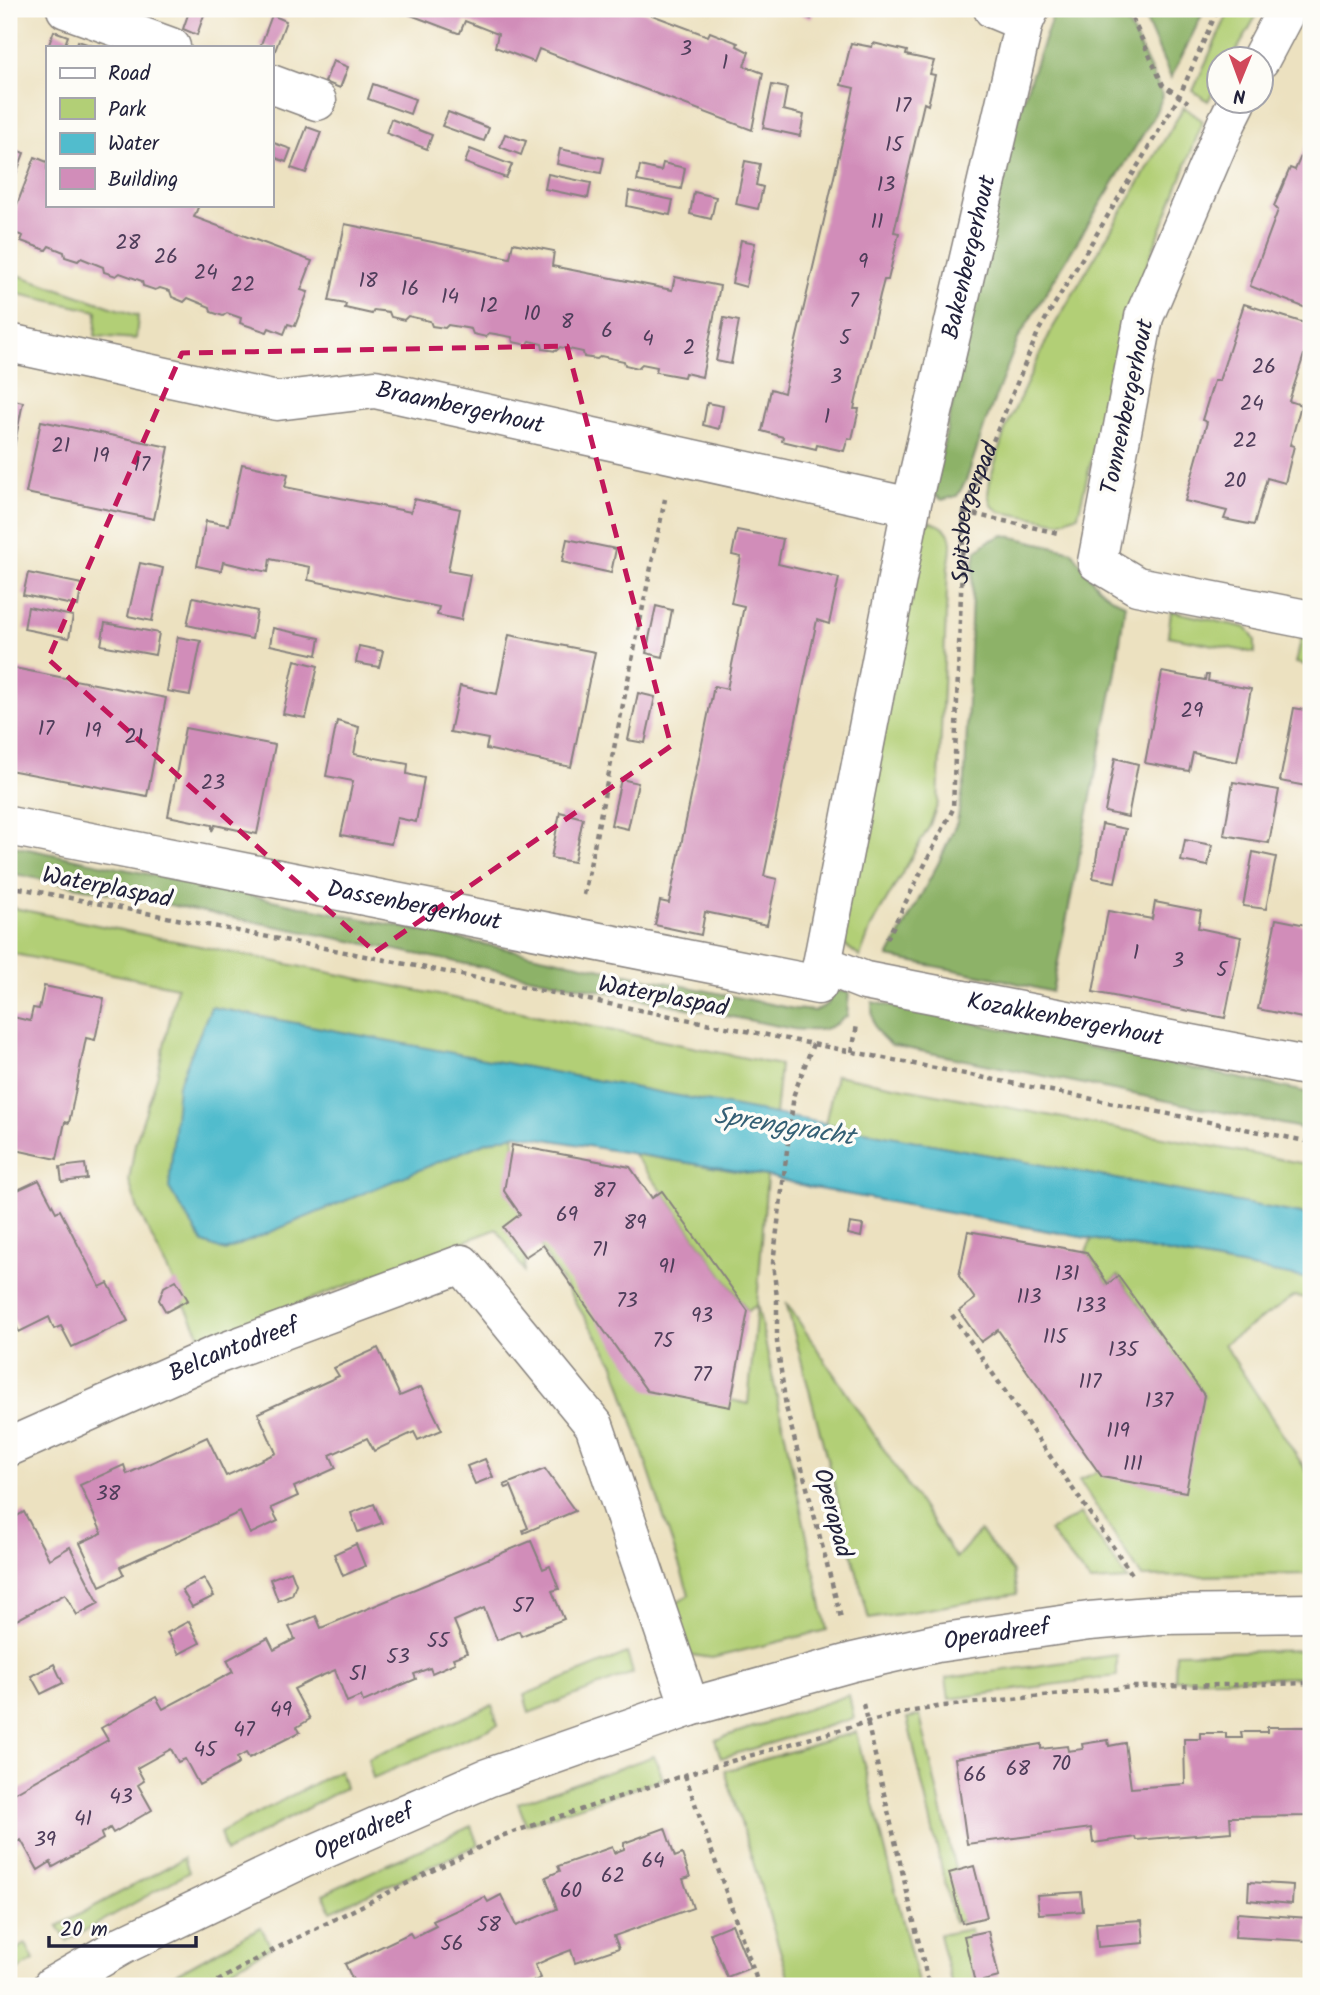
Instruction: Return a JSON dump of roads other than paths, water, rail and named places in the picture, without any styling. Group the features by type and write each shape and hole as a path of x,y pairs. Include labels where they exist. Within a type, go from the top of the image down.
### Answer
{"street":[{"path":"66,9 167,46"},
{"path":"1267,46 1287,9"},
{"name":"Bakenbergerhout","path":"911,507 1015,13"},
{"path":"273,85 317,101"},
{"name":"Tonnenbergerhout","path":"1230,116 1144,317 1097,562 1137,586 1311,620"},
{"name":"Braambergerhout","path":"9,343 277,401 375,389 911,507"},
{"path":"820,974 911,507"},
{"name":"Dassenbergerhout","path":"9,826 575,937 820,974"},
{"name":"Kozakkenbergerhout","path":"820,974 1311,1066"},
{"name":"Belcantodreef","path":"9,1447 216,1355 462,1264 594,1425 690,1707"},
{"name":"Operadreef","path":"52,1986 135,1939 302,1859 475,1783 690,1707 853,1662 937,1643 1089,1621 1161,1615 1311,1613"}],"water":[{"name":"Sprenggracht","path":"211,1007 1311,1216 1311,1279 813,1188 767,1176 515,1134 484,1143 225,1251 203,1243 169,1188 178,1085"}]}
